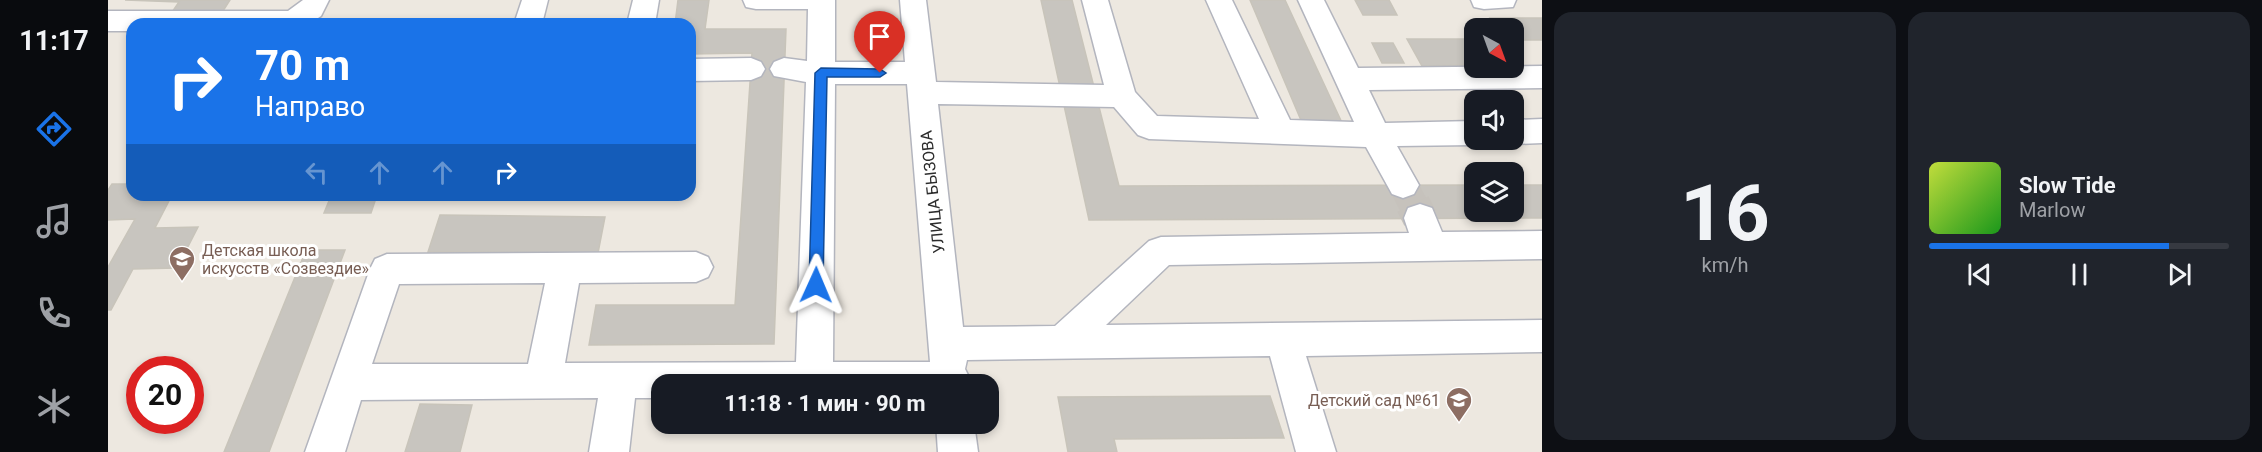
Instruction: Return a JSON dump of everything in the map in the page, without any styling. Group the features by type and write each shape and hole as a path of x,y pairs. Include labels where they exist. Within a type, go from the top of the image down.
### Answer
{"street":[{"path":"108,8 113,0"},
{"path":"298,18 311,9 316,0"},
{"path":"530,18 535,0"},
{"path":"642,18 646,0"},
{"path":"756,0 822,0 814,374"},
{"name":"УЛИЦА БЫЗОВА","path":"913,0 949,369"},
{"path":"1095,0 1122,96 1149,127 1375,135 1464,133"},
{"path":"1220,0 1280,132"},
{"path":"1311,0 1375,135 1403,185"},
{"path":"1484,0 1503,0"},
{"path":"108,21 126,21"},
{"path":"696,70 751,69"},
{"path":"784,69 921,83 1122,96"},
{"path":"1348,79 1542,76"},
{"path":"1524,132 1542,131"},
{"path":"1062,343 1161,251 1426,232 1542,245"},
{"path":"325,452 387,268 696,267"},
{"path":"543,381 566,268"},
{"path":"888,374 949,369 1062,343 1542,336"},
{"path":"1283,340 1316,452"},
{"path":"609,452 619,381"},
{"path":"348,382 651,381"},
{"path":"956,434 958,452"}],"building":[{"path":"125,0 230,0 223,11 195,10 192,16 170,15 179,2"},
{"path":"678,0 709,0 705,29 786,29 774,344 589,345 596,305 735,305 752,53 696,54 696,18 676,18"},
{"path":"1041,0 1072,0 1119,186 1464,185 1464,218 1089,220"},
{"path":"1250,0 1285,0 1343,125 1303,125"},
{"path":"1355,0 1389,0 1397,15 1363,15"},
{"path":"1524,18 1542,18 1542,40 1524,40"},
{"path":"1407,39 1464,39 1464,65 1422,66"},
{"path":"1372,43 1393,43 1404,63 1382,63"},
{"path":"112,184 126,184 126,201 169,201 155,228 198,227 177,268 133,269 111,310 108,310 108,267 135,219 108,220 108,190"},
{"path":"1524,185 1542,185 1542,218 1524,218"},
{"path":"329,201 375,201 371,213 324,213"},
{"path":"440,215 605,217 598,253 428,252"},
{"path":"306,250 345,250 269,452 224,452"},
{"path":"1270,396 1284,438 1114,439 1117,452 1068,452 1058,397"},
{"path":"420,404 472,405 460,452 405,452"}],"tunnel":[{"path":"1403,185 1414,206"},
{"path":"1414,206 1420,218"}],"place":[{"name":"Детская школа искусств «Созвездие»","path":"182,282"},
{"name":"Детский сад №61","path":"1459,423"}],"route":[{"path":"816,285 821,73 880,73"}]}
